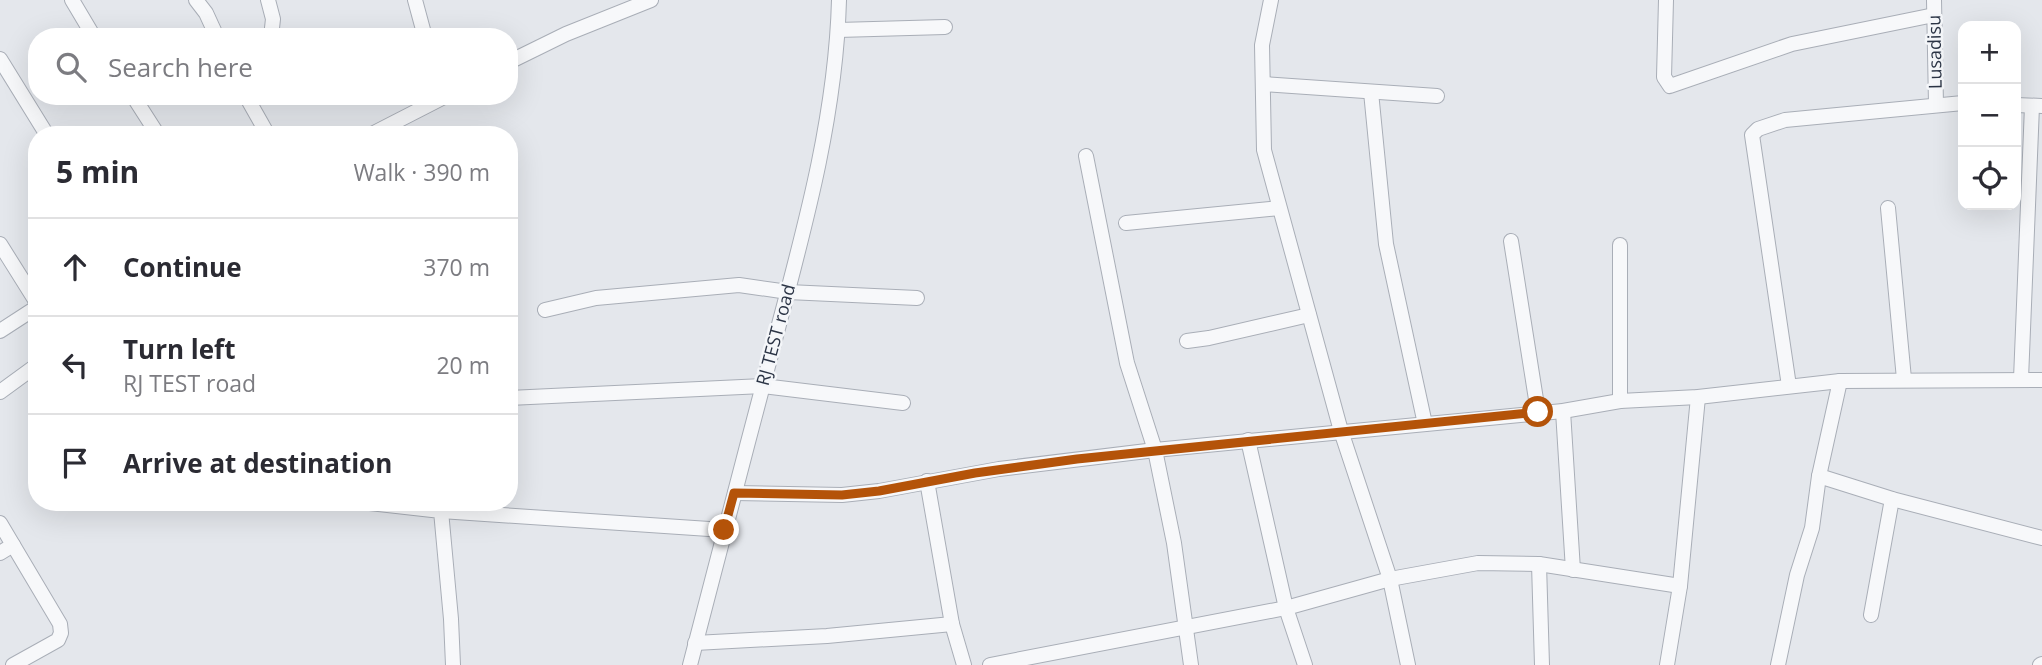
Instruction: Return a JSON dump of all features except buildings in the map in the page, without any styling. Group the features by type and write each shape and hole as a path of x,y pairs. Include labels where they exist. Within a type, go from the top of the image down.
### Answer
{"street":[{"path":"72,0 89,28"},
{"path":"196,0 213,28"},
{"path":"268,0 273,19 272,28"},
{"path":"415,0 423,28"},
{"path":"518,57 651,0"},
{"name":"RJ TEST road","path":"690,665 788,292 824,141 838,30 839,0"},
{"path":"1271,0 1262,45 1264,150 1341,431 1390,579 1408,665"},
{"path":"1666,0 1664,77 1670,86 1792,44 1934,8"},
{"name":"Lusadisu","path":"1934,8 1936,104"},
{"path":"838,30 945,27"},
{"path":"0,59 28,104"},
{"path":"1263,84 1437,96"},
{"path":"1371,92 1386,244 1425,424"},
{"path":"1789,386 1752,135 1758,129 1785,120 1958,103"},
{"path":"28,105 41,126"},
{"path":"139,105 152,126"},
{"path":"252,105 263,126"},
{"path":"387,126 428,105"},
{"path":"2021,379 2037,106"},
{"path":"1086,156 1127,363 1155,450 1174,543 1191,665"},
{"path":"1126,223 1279,208"},
{"path":"1888,208 1904,379"},
{"path":"1511,241 1538,412"},
{"path":"0,244 28,290"},
{"path":"1620,245 1620,401"},
{"path":"545,310 596,298 739,285 788,292 917,298"},
{"path":"0,331 28,311"},
{"path":"1187,341 1309,314"},
{"path":"0,392 28,372"},
{"path":"734,493 842,495 999,469 1155,450 1563,411 1620,401 1698,397 1840,381 2042,380"},
{"path":"1778,665 1797,575 1812,528 1819,477 1840,381"},
{"path":"518,398 763,386 903,403"},
{"path":"1667,665 1680,586 1698,397"},
{"path":"1563,411 1573,570"},
{"path":"1248,440 1286,608 1304,665"},
{"path":"1819,477 2042,538"},
{"path":"927,481 952,624 964,665"},
{"path":"1871,615 1892,499"},
{"path":"453,665 440,511 724,530"},
{"path":"0,523 6,549 60,624 61,633 58,640 13,665"},
{"path":"990,665 1286,608 1390,579 1478,564 1539,564 1680,586"},
{"path":"1539,564 1542,665"},
{"path":"695,643 827,636 952,624"}],"route":[{"path":"724,530 734,493 842,495 1077,459 1538,412"}]}
